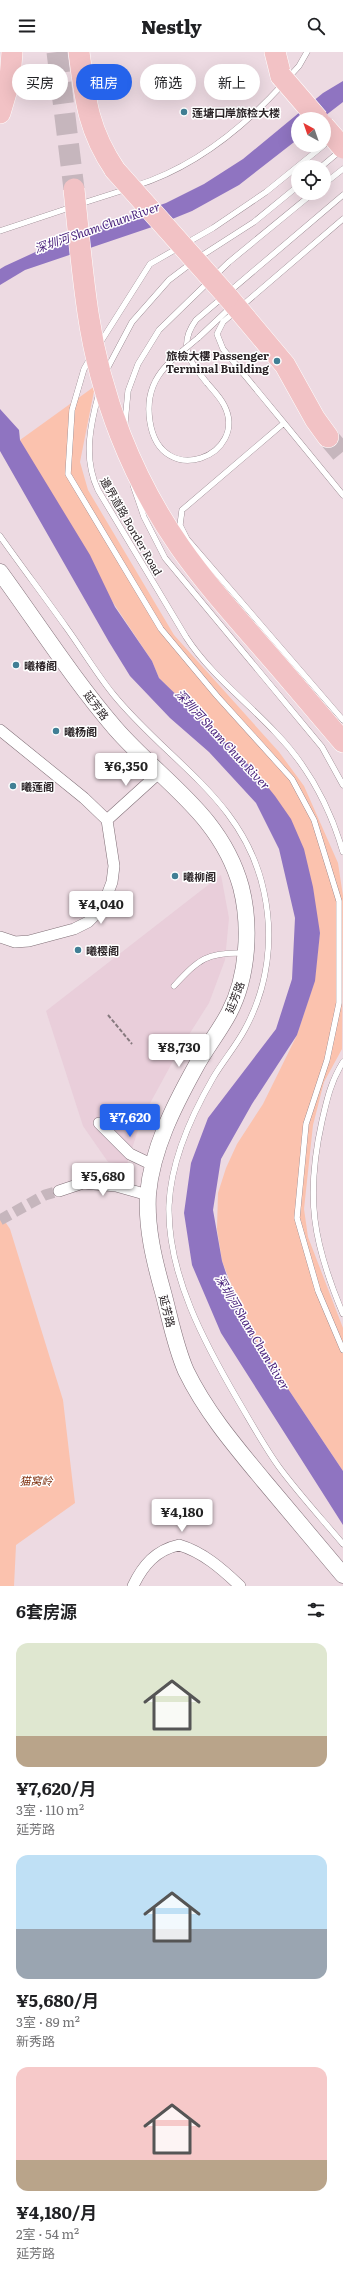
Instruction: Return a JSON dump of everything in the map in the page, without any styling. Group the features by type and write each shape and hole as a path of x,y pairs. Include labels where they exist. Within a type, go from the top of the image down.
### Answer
{"highway":[{"path":"0,113 10,78 12,52"},
{"path":"79,52 86,108 92,128 107,159 115,170 231,301 284,365 315,419 328,437"},
{"path":"275,52 281,76 312,112"},
{"path":"74,189 88,314 95,348 109,402 131,459 147,494 181,548 343,742"}],"main road":[{"name":"延芳路","path":"0,572 104,714 128,742 201,812 217,834 231,858 242,894 245,915 246,953 242,977 231,1010 196,1065 180,1096 162,1137 153,1164 148,1195 152,1251 185,1368 198,1393 225,1433 343,1575"}],"street":[{"path":"0,730 84,798 107,820 114,866 112,882 100,910 88,922 74,929 29,941 15,942 0,937"},
{"path":"107,820 160,772"},
{"path":"99,1123 130,1154 153,1164"},
{"path":"59,1191 83,1183 116,1186 148,1195"},
{"path":"134,1586 147,1562 163,1550 179,1545 192,1549 222,1569 240,1586"}],"lane":[{"path":"0,231 153,181 188,162 252,117 299,66 307,52"},
{"path":"325,160 337,139"},
{"path":"315,152 266,192 213,228 150,264 84,369 72,410 68,474 161,629 217,696 292,779 314,820 339,901 339,1002 327,1060 306,1124 297,1218 318,1291 343,1350"},
{"path":"331,178 343,169"},
{"name":"邊界道路 Border Road","path":"291,192 245,228 183,269 156,294 132,322 121,339 105,374 93,417 89,452 90,468 98,490 186,637 202,660 275,731 300,762 330,814 343,852"},
{"path":"231,301 198,338 162,370 151,392 149,410 153,436 160,448 170,456 183,461 203,458 215,451 224,440 228,426 227,412 220,399 194,368 188,356 186,343 190,329 196,320 343,195"},
{"path":"304,200 228,262 159,330 138,364 128,391 125,414 125,440 136,498 165,558 322,747 343,785"},
{"path":"343,219 223,322 217,334 223,349 343,495"},
{"path":"284,423 182,510 180,525 186,539 343,720"},
{"path":"0,536 113,694 153,737 218,799 234,819 247,843 258,869 266,904 269,934 264,982 247,1025 215,1076 196,1111 181,1147 172,1178 169,1206 171,1237 175,1256 190,1304 210,1353 280,1468 343,1544"},
{"path":"174,986 188,972 208,957 220,952 246,953"},
{"path":"343,1062 332,1078 318,1139 314,1163 313,1196 318,1245 324,1266 343,1314"}],"path":[{"path":"108,1015 132,1044"}],"shaded area":[{"path":"221,875 229,918 225,960 209,1003 178,1052 142,1118 127,1164 108,1162 83,1126 46,1011"}],"green space":[{"path":"95,386 80,462 88,490 174,635 279,752 304,786 338,863 343,896 342,1049 324,1082 313,1125 304,1209 308,1237 343,1328 343,1471 250,1332 222,1261 217,1229 218,1193 226,1168 237,1144 263,1104 297,1035 314,983 320,933 258,774 159,678 152,661 112,601 20,440"},
{"name":"猫窝岭","path":"0,1214 10,1229 63,1400 75,1503 16,1545 14,1586 0,1586"}],"water":[{"path":"343,81 343,102 330,112 300,112 323,93"},
{"name":"深圳河 Sham Chun River","path":"291,119 291,144 239,185 192,211 155,226 25,270 0,285 0,269 5,266 68,237 166,203 204,184 243,159"},
{"path":"0,409 19,430 20,440 90,555 115,607 152,661 159,678 255,771 291,819 304,849 313,887 320,933 315,981 297,1035 252,1104 221,1159 213,1210 222,1261 235,1300 250,1332 343,1471 343,1525 221,1333 192,1265 184,1213 191,1163 208,1118 276,1029 292,979 295,918 279,849 256,803 209,752 170,718 130,676 0,451"}],"tunnel":[{"path":"57,52 74,189"},
{"path":"328,437 343,455"},
{"path":"0,1220 45,1195 59,1191"}],"place":[{"name":"莲塘口岸旅检大楼","path":"184,112"},
{"name":"旅檢大樓 Passenger Terminal Building","path":"277,361"},
{"name":"曦椿阁","path":"16,665"},
{"name":"曦杨阁","path":"56,731"},
{"name":"曦莲阁","path":"13,786"},
{"name":"曦柳阁","path":"175,876"},
{"name":"曦樱阁","path":"78,950"}]}
